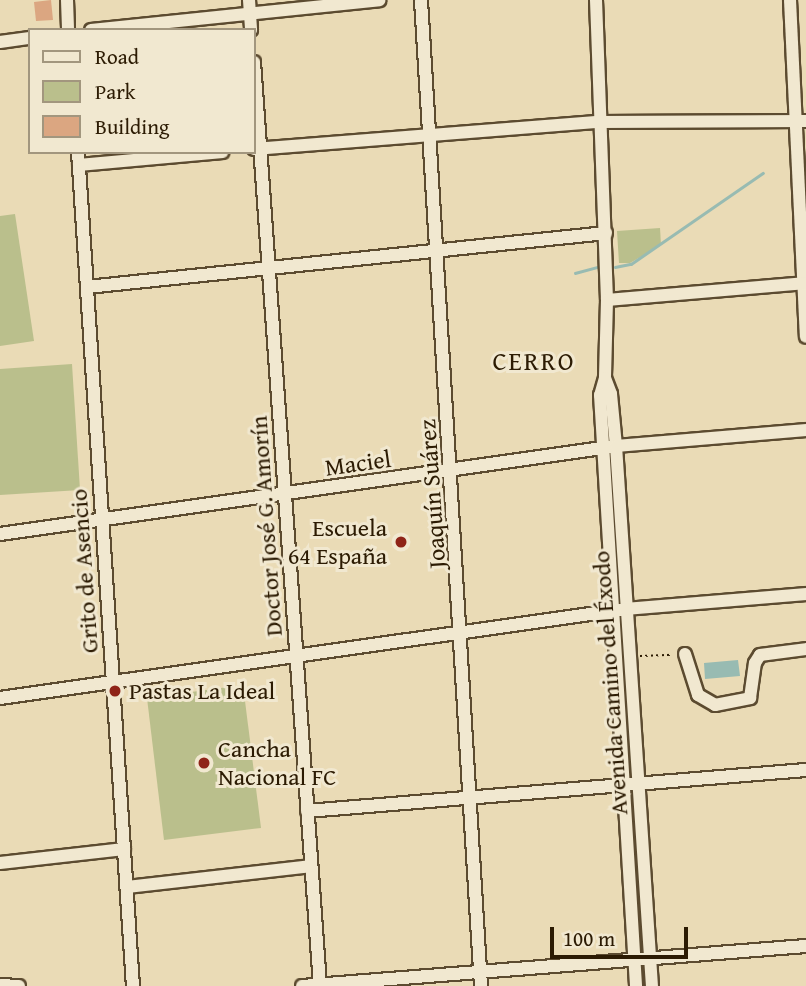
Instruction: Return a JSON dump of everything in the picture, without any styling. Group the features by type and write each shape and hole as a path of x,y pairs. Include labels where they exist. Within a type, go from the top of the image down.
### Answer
{"street":[{"path":"66,0 68,28"},
{"path":"104,28 250,6 379,0"},
{"name":"Joaquín Suárez","path":"421,0 462,634 481,986"},
{"name":"Avenida Camino del Éxodo","path":"596,0 606,233 605,378 611,394 609,447 631,785 652,986"},
{"path":"790,0 801,121 806,337"},
{"path":"250,6 251,28"},
{"path":"0,42 28,38"},
{"name":"Doctor José G. Amorín","path":"256,120 320,985"},
{"path":"257,149 600,122 801,121"},
{"path":"78,159 181,154"},
{"name":"Grito de Asencio","path":"78,159 134,986"},
{"path":"87,287 436,248 606,233"},
{"path":"607,300 804,283"},
{"name":"Maciel","path":"0,534 102,522 609,447 806,430"},
{"path":"0,698 619,610 806,594"},
{"name":"Avenida Camino del Éxodo","path":"619,610 628,657 636,986"},
{"path":"685,654 698,695 715,705 750,698 755,663 760,655 806,649"},
{"path":"307,811 806,770"},
{"path":"0,863 124,849"},
{"path":"127,887 310,866"},
{"path":"302,986 806,946"},
{"path":"0,985 19,986"}],"path":[{"path":"628,657 685,654"}],"green space":[{"path":"15,214 34,341 0,346 0,216"},
{"path":"660,228 661,245 630,263 619,263 617,231"},
{"path":"72,364 80,490 0,495 0,369"},
{"name":"Cancha Nacional FC","path":"243,685 261,828 164,840 147,698"}],"water":[{"path":"738,660 740,676 705,679 704,663"}],"building":[{"path":"51,0 53,20 36,21 34,2"}],"waterway":[{"path":"615,267 631,264 763,173"},
{"path":"575,273 598,267"}],"place":[{"name":"Escuela 64 España","path":"401,542"},
{"name":"Pastas La Ideal","path":"115,691"},
{"name":"Cancha Nacional FC","path":"204,763"}],"district":[{"name":"CERRO","path":"534,361"}]}
